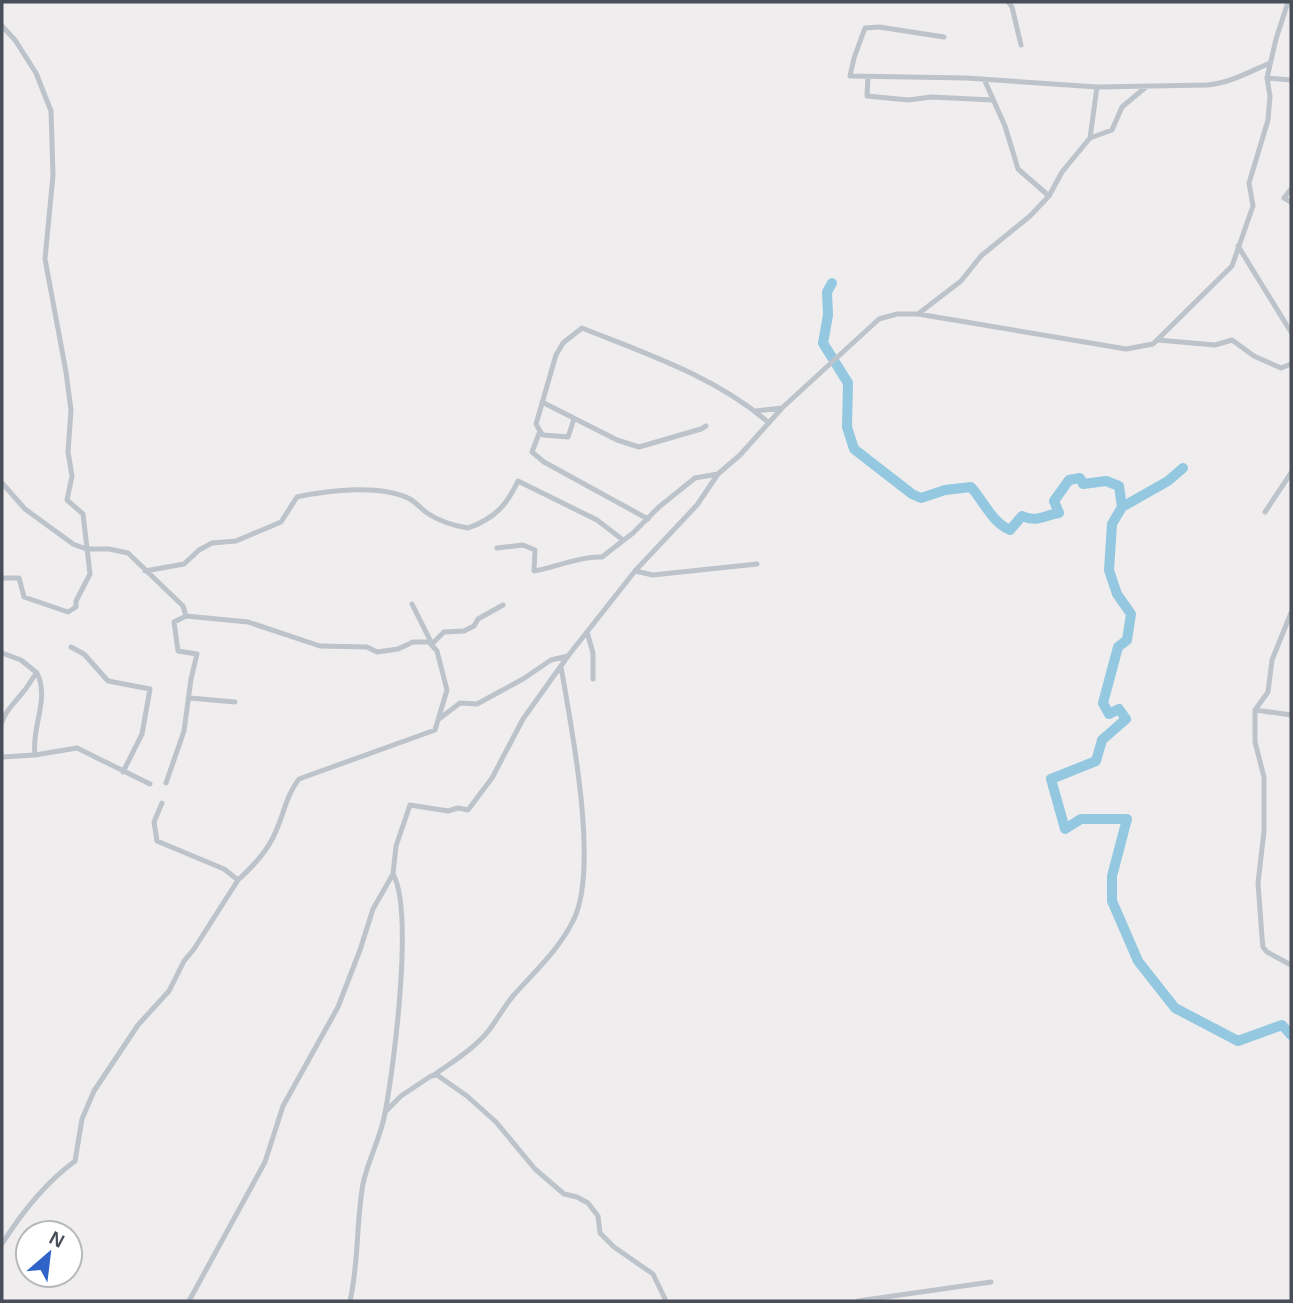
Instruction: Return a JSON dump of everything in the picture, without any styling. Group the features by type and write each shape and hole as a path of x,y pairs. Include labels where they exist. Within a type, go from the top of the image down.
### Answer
{"street":[{"path":"1008,2 1012,7 1021,45"},
{"path":"189,1301 265,1162 283,1106 338,1007 373,909 393,874 396,846 410,805 448,811 458,808 468,810 492,778 523,719 635,571 697,505 718,474 782,408 879,319 897,314 918,314 1126,349 1153,344 1158,340 1232,266 1244,236 1253,206 1249,183 1268,120 1270,96 1267,78 1288,2"},
{"path":"2,26 15,40 36,73 51,111 53,175 45,259 71,410 68,452 72,476 67,500 83,514 90,574 76,601 76,607 68,612 23,597 19,578 2,578"},
{"path":"944,37 879,27 865,28 850,76 984,79 1097,87 1219,84 1270,63"},
{"path":"868,77 867,96 908,100 932,97 992,100"},
{"path":"1267,78 1291,80"},
{"path":"984,79 1006,126 1018,169 1049,196"},
{"path":"918,314 961,281 981,256 1030,216 1049,196 1062,172 1090,138 1112,130 1122,107 1148,85"},
{"path":"1090,138 1097,87"},
{"path":"1291,188 1284,198 1291,202"},
{"path":"1238,246 1291,332"},
{"path":"574,419 568,437 543,436 536,424 556,355 563,343 582,328 679,366 755,411 769,423"},
{"path":"1158,340 1214,345 1233,340 1254,356 1281,368 1291,365"},
{"path":"542,402 617,440 639,447 706,426"},
{"path":"755,411 782,408"},
{"path":"540,431 533,452 544,462 648,519"},
{"path":"1265,512 1291,473"},
{"path":"497,548 523,545 535,550 534,571 568,564 586,556 602,557 695,478 718,474"},
{"path":"145,571 184,564 212,543 236,541 281,522 297,497 328,492 395,493 412,500 427,513 468,528 497,514 506,505 519,481 597,520 624,540"},
{"path":"2,483 25,509 73,544 86,549 122,550 134,557 145,571 183,606 186,616"},
{"path":"635,571 653,575 757,564"},
{"path":"412,604 437,651 447,690 435,729"},
{"path":"166,783 184,732 197,654 178,651 174,622 186,616 248,622 320,646 367,647 377,652 398,649 413,642 432,643 444,632 464,631 474,626 478,619 503,605"},
{"path":"1291,613 1272,660 1268,692 1255,710 1255,742 1264,777 1265,803 1258,883 1262,936 1267,952 1291,965"},
{"path":"587,632 593,653 593,679"},
{"path":"71,647 84,654 108,681 150,689 142,734 123,772"},
{"path":"2,653 20,660 37,673 43,686 38,725 33,740 35,755"},
{"path":"2,1244 14,1224 49,1180 75,1161 82,1119 94,1091 138,1025 169,991 184,961 238,880 271,843 290,790 299,779 435,729 440,717 460,704 477,704 551,660 569,656"},
{"path":"386,1111 401,1096 481,1040 511,998 549,958 575,919 582,876 583,817 561,667"},
{"path":"2,722 6,711 37,673"},
{"path":"190,698 235,702"},
{"path":"1255,710 1291,715"},
{"path":"2,757 77,748 150,783"},
{"path":"162,803 154,822 157,841 224,869 238,880"},
{"path":"350,1301 359,1250 363,1183 386,1111 398,1007 403,935 399,884 393,874"},
{"path":"434,1075 467,1097 496,1122 535,1169 564,1195 577,1197 588,1203 598,1216 600,1233 614,1247 653,1274 666,1301"},
{"path":"858,1301 991,1282"}],"waterway":[{"path":"832,283 827,292 828,315 823,343 848,383 847,427 854,449 912,494 921,498 945,490 971,487 993,517 1010,530 1022,516 1037,519 1059,513 1054,501 1069,480 1080,478 1083,484 1106,481 1119,486 1122,507"},
{"path":"1183,468 1168,481 1122,507 1112,524 1109,570 1117,594 1131,614 1127,640 1118,647 1103,703 1109,714 1119,709 1126,719 1102,740 1096,761 1051,779 1065,829 1081,819 1127,819 1112,876 1112,901 1138,961 1175,1008 1238,1041 1282,1025 1291,1035"}]}
